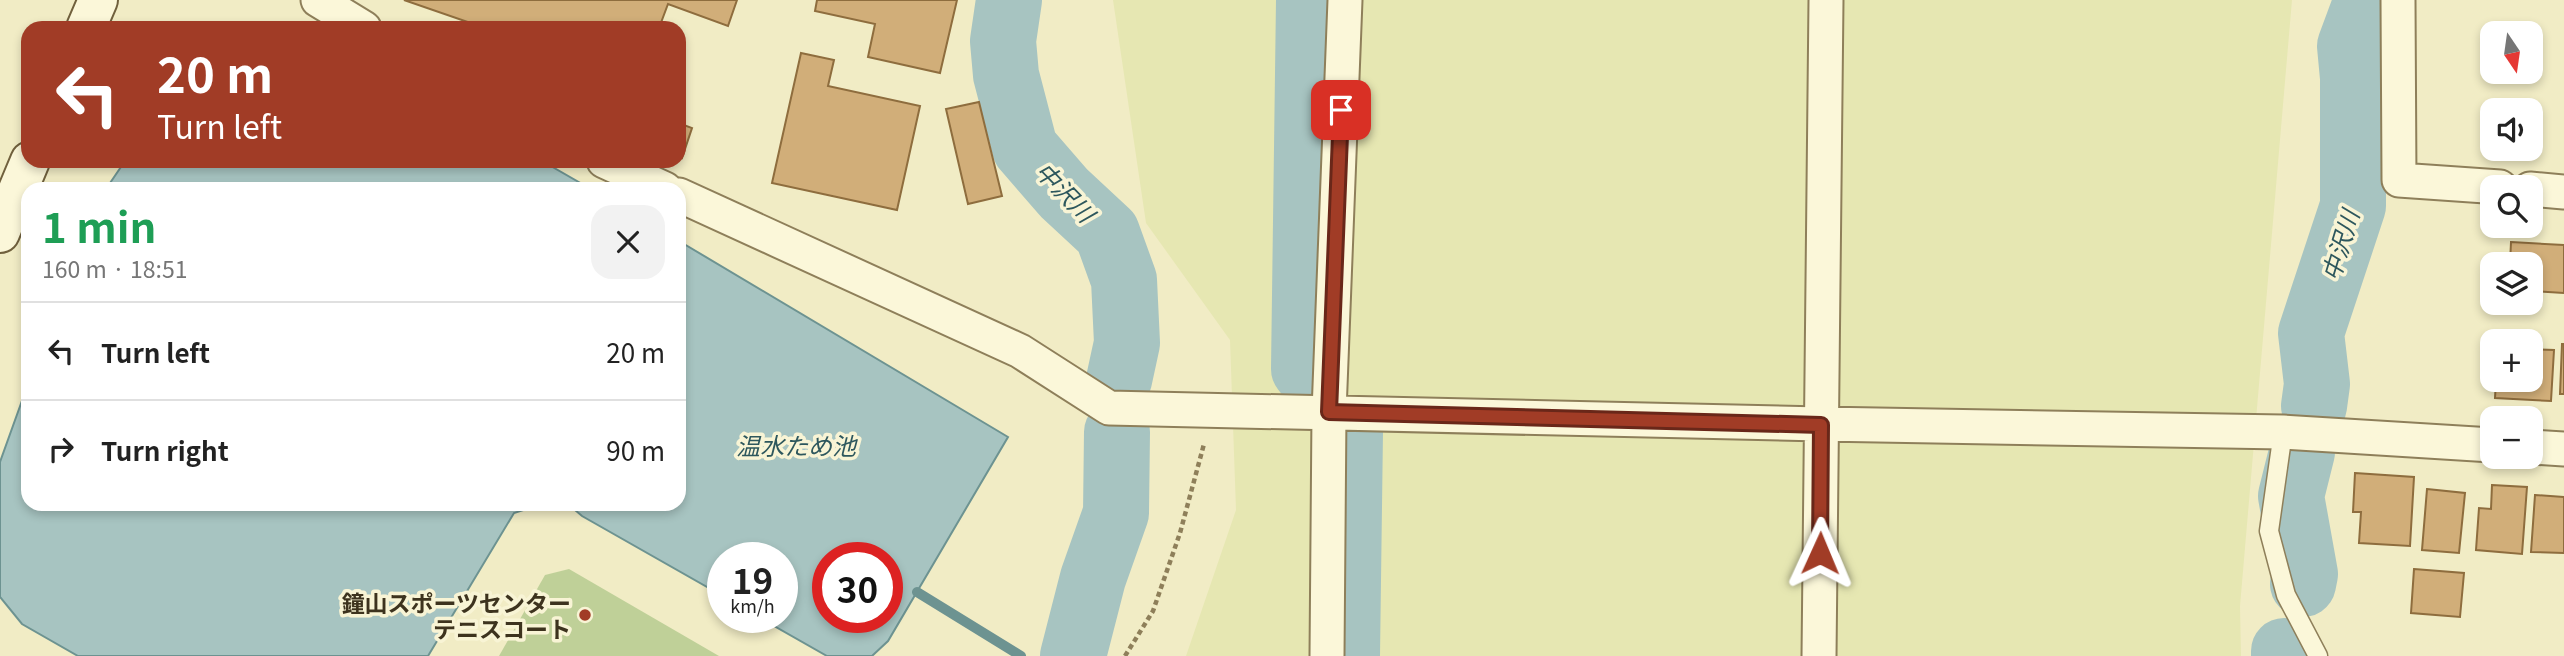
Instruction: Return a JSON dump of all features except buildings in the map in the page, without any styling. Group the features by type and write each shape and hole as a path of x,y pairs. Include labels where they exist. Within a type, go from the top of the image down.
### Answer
{"street":[{"path":"89,21 98,0"},
{"path":"318,0 352,21"},
{"path":"1327,656 1329,412 1345,0"},
{"path":"1819,656 1826,0"},
{"path":"2398,0 2399,180 2480,186"},
{"path":"619,168 650,182"},
{"path":"0,233 21,183"},
{"path":"2543,191 2564,192"},
{"path":"686,198 1020,351 1109,408 1821,425 2283,432 2480,444"},
{"path":"2543,448 2564,449"}],"lane":[{"path":"2283,432 2269,531 2286,595 2318,656"}],"path":[{"path":"1125,656 1153,611 1180,533 1213,409"}],"green space":[{"path":"1113,0 2292,0 2240,606 2241,656 1186,656 1236,510 1230,340 1146,223"},
{"name":"鐘山スポーツセンター テニスコート","path":"569,569 719,656 499,656 545,575"}],"water":[{"path":"120,168 554,168 579,182 111,182"},
{"name":"温水ため池","path":"686,245 1008,437 903,616 903,542 812,542 812,633 893,633 872,656 827,656 786,633 798,633 798,542 707,542 707,587 576,511 686,511"},
{"path":"21,404 21,511 520,511 514,513 428,656 78,656 22,624 0,597 0,462"}],"waterway":[{"name":"中沢川","path":"1009,0 1003,41 1006,75 1025,148 1064,193 1107,233 1124,280 1127,343 1119,380"},
{"name":"中沢川","path":"1309,0 1304,369 1315,383"},
{"name":"中沢川","path":"2314,406 2317,384 2311,333 2353,206 2353,78 2350,46 2367,0"},
{"name":"中沢川","path":"1347,656 1350,431"},
{"name":"中沢川","path":"1073,656 1093,578 1116,513 1117,432"},
{"name":"中沢川","path":"2302,452 2291,496 2305,574 2303,584"},
{"path":"917,592 1021,656"},
{"name":"中沢川","path":"2284,651 2284,656"}],"place":[{"name":"鐘山スポーツセンター テニスコート","path":"585,615"}],"route":[{"path":"1341,110 1329,412 1821,425 1820,553"}]}
